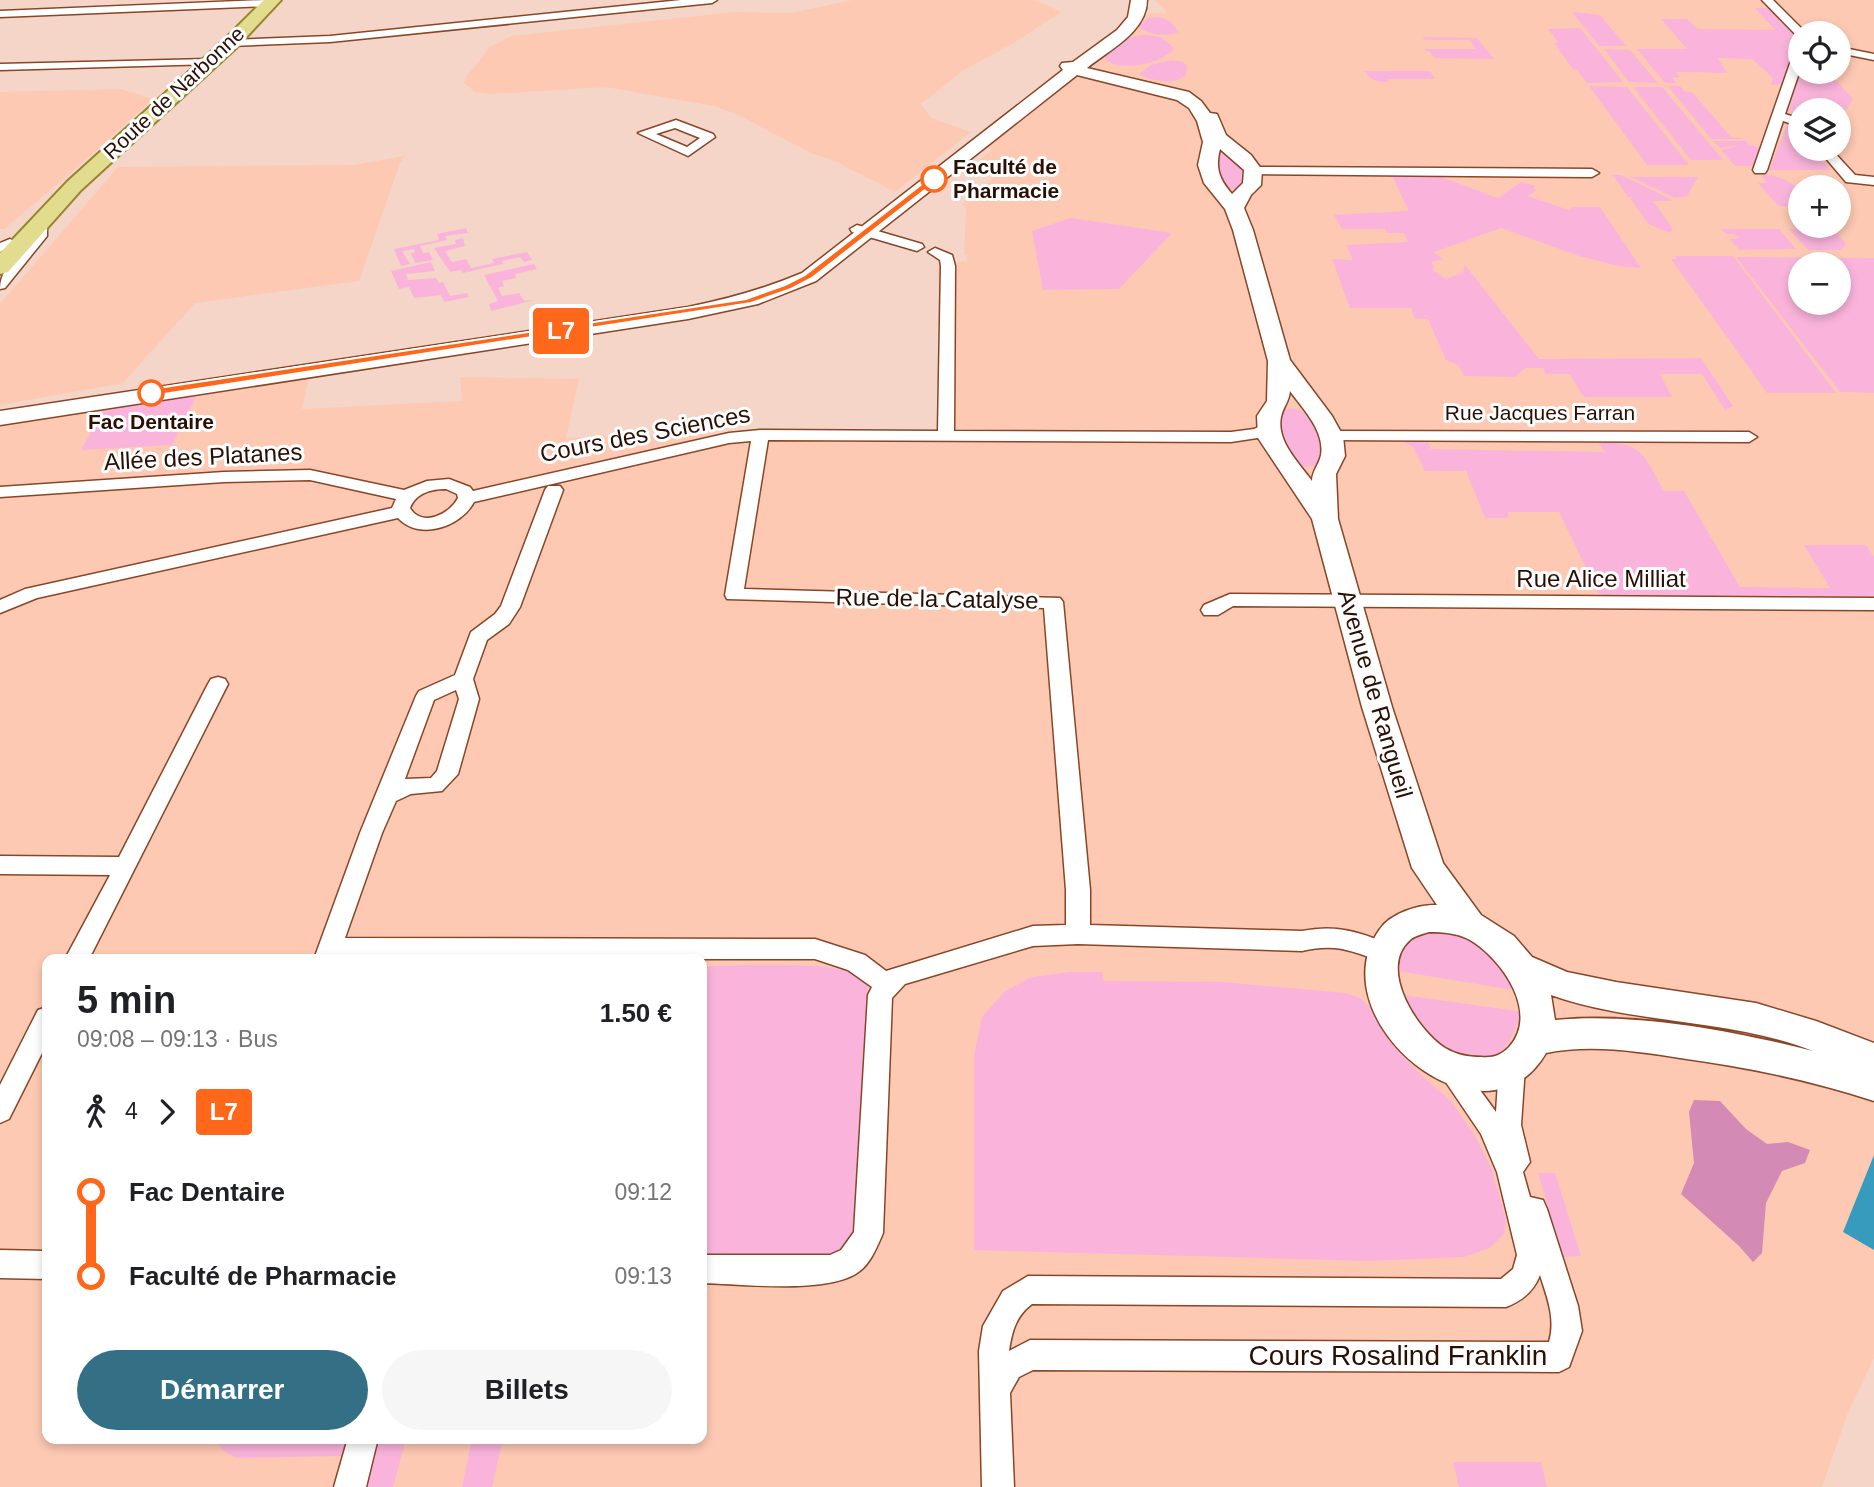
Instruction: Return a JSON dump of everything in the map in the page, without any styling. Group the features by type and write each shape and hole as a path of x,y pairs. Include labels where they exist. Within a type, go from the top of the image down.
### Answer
{"main road":[{"name":"Route de Narbonne","path":"0,267 74,186 231,43 271,1"},
{"name":"Route de Narbonne","path":"3,248 54,199 74,186"}],"street":[{"path":"231,43 330,39 712,0"},
{"path":"1767,0 1788,21"},
{"path":"0,14 271,1"},
{"path":"0,415 747,301 788,287 808,276 862,230 1132,23 1140,10 1134,1"},
{"path":"1851,52 1874,57"},
{"path":"0,67 209,62"},
{"path":"1074,67 1181,92 1202,100 1208,107 1220,139 1247,160 1254,171 1252,185 1239,200 1233,193 1218,189 1213,183 1207,165 1207,157 1212,151 1210,134 1201,109 1195,102 1169,92 1074,67"},
{"path":"1760,170 1789,84"},
{"path":"1778,117 1788,120"},
{"path":"1212,151 1238,153"},
{"path":"1835,161 1851,179 1874,181"},
{"path":"1254,171 1592,173"},
{"name":"Avenue de Rangueil","path":"1239,200 1243,230 1279,361 1279,401 1272,417 1270,438 1325,519"},
{"name":"Route de Narbonne","path":"0,285 40,236 40,224"},
{"path":"862,230 917,247 916,251 920,253 934,252 947,258 946,436 1231,437 1258,433 1272,417 1294,404 1316,411"},
{"name":"Avenue de Rangueil","path":"1279,361 1331,436 1333,456 1324,474 1325,519 1339,602 1377,707 1428,868 1469,924"},
{"name":"Cours des Sciences","path":"404,504 407,519 415,522 436,522 459,513 467,498 729,438 760,435 946,436"},
{"name":"Rue de la Catalyse","path":"760,435 734,595 1053,602 1078,890 1079,934"},
{"name":"Rue Jacques Farran","path":"1331,436 1749,437"},
{"path":"1231,437 1248,440 1314,471 1327,466"},
{"name":"Allée des Platanes","path":"0,492 225,477 310,475 404,504"},
{"path":"0,607 32,593 404,504 423,487 439,484 460,487 467,498"},
{"path":"388,796 408,786 434,787 440,784 447,774 470,699 463,679 478,637 502,619 510,607 554,490"},
{"name":"Rue Alice Milliat","path":"1211,610 1230,600 1874,604"},
{"path":"463,679 426,696 371,833 328,953 815,949 856,962 887,985"},
{"path":"80,954 218,684"},
{"path":"10,865 126,866"},
{"path":"998,1487 993,1352 998,1326 1013,1301 1028,1290 1506,1293 1525,1277 1531,1255 1510,1172 1491,1127 1452,1072 1427,1056 1394,1017 1381,981 1383,952 1419,908 1428,868"},
{"path":"1411,921 1448,919 1469,924 1490,936 1521,968 1562,987 1752,1017 1819,1037 1874,1060"},
{"path":"707,1269 822,1269 844,1265 860,1249 869,1233 880,995 897,976 1033,936 1079,934 1302,942 1328,935 1345,937 1383,952"},
{"path":"1452,1072 1475,1076 1496,1074 1512,1068 1528,1052 1535,1039 1536,1004 1521,968"},
{"path":"0,1111 42,1028"},
{"path":"1535,1039 1558,1034 1595,1032 1658,1039 1759,1053 1874,1085"},
{"name":"Cours Rosalind Franklin","path":"996,1388 1009,1367 1030,1355 1559,1357 1567,1331 1564,1306 1516,1159 1508,1125 1512,1068"},
{"path":"0,1264 42,1265"},
{"path":"350,1487 361,1444"}],"shaded area":[{"path":"852,0 1035,0 1061,12 1012,44 964,70 921,104 931,118 971,132 895,192 835,161 813,154 738,115 714,106 606,87 490,94 475,92 464,83 490,47 512,36 735,12 791,13"},
{"path":"1155,0 1874,0 1874,1358 1847,1415 1822,1487 0,1487 0,423 309,376 302,409 462,401 460,377 579,379 566,438 729,433 940,438 938,266 967,261 967,255 964,255 966,209 962,204 979,199 983,189 981,188 997,175 970,167 992,150 987,144 1037,107 1147,14 1167,12"},
{"path":"1755,8 1768,8 1788,27 1788,67 1782,84 1771,85 1773,78 1752,59 1718,58 1727,73 1676,72 1680,77 1672,78 1677,83 1665,83 1637,49 1687,49 1661,19 1687,19 1698,29 1775,30"},
{"path":"1573,13 1600,15 1626,46 1599,46"},
{"path":"1160,17 1170,21 1179,32 1158,34 1139,27 1147,18"},
{"path":"1548,29 1581,29 1623,82 1587,83 1577,70 1573,69 1554,43 1558,42"},
{"path":"1144,35 1161,37 1174,48 1161,58 1141,65 1121,65 1105,59 1107,53 1120,41"},
{"path":"1423,37 1477,38 1494,59 1434,58 1430,52 1423,49 1476,49 1470,40 1424,40"},
{"path":"1604,49 1630,50 1658,83 1629,82"},
{"path":"1172,60 1183,62 1187,66 1186,75 1163,81 1139,74 1151,65"},
{"path":"1365,71 1430,71 1435,79 1388,79 1389,82 1381,82 1372,79"},
{"path":"1795,84 1839,84 1853,99 1851,102 1851,98 1792,98"},
{"path":"1589,86 1627,87 1689,165 1647,165"},
{"path":"1668,86 1680,86 1685,92 1692,92 1731,137 1746,139 1711,139"},
{"path":"1633,87 1662,87 1723,160 1691,160"},
{"path":"121,89 153,99 80,165 4,229 0,229 0,92"},
{"path":"1787,125 1788,161 1822,161 1831,170 1769,170"},
{"path":"1713,141 1746,141 1761,148 1754,166 1735,166 1721,150 1740,145 1720,148"},
{"path":"1226,153 1244,166 1246,185 1237,190 1223,188 1214,155"},
{"path":"405,156 400,163 359,281 195,303 123,383 0,405 0,304 118,167 353,165"},
{"path":"1613,175 1621,175 1671,199 1653,201 1673,229 1670,233 1648,224 1630,198 1637,198 1628,197"},
{"path":"1761,175 1788,182 1788,206 1778,206 1758,183 1767,183"},
{"path":"1392,176 1439,176 1498,198 1521,182 1536,186 1533,188 1537,190 1528,196 1569,210 1574,207 1600,207 1641,268 1618,266 1579,256 1501,228 1434,252 1443,259 1431,262 1435,268 1431,269 1446,279 1463,272 1465,265 1539,359 1701,358 1733,406 1725,410 1702,374 1660,374 1672,397 1586,397 1582,395 1570,374 1546,374 1543,368 1525,368 1515,377 1464,376 1459,366 1446,360 1428,319 1415,319 1411,308 1350,308 1332,259 1353,260 1346,245 1408,242 1404,233 1387,233 1385,229 1342,229 1334,215 1409,211"},
{"path":"1631,177 1698,177 1687,196 1675,198"},
{"path":"1071,218 1172,233 1119,289 1043,290 1032,231"},
{"path":"466,228 468,233 445,236 447,240 420,246 423,253 429,252 433,260 415,263 411,253 415,252 414,249 402,251 410,264 401,266 394,249 439,240 437,234"},
{"path":"1721,229 1779,229 1796,249 1740,250 1729,239 1739,238 1734,234 1726,234"},
{"path":"463,238 465,246 445,251 452,262 466,259 471,268 494,263 492,259 527,252 532,260 524,262 520,257 502,261 503,264 463,273 461,270 450,272 434,248 456,244 455,240"},
{"path":"1797,238 1841,238 1846,244 1841,250 1808,250"},
{"path":"1675,256 1733,256 1836,393 1767,393 1671,259 1677,259"},
{"path":"1736,257 1788,257 1788,315 1851,315 1851,258 1874,258 1874,393 1840,392"},
{"path":"431,262 435,271 406,274 408,280 436,278 439,283 443,282 450,296 467,293 469,297 444,302 441,295 414,298 409,287 399,289 391,271"},
{"path":"534,264 537,269 515,274 516,278 502,281 504,286 498,288 502,296 519,293 524,301 534,300 491,311 489,304 498,301 484,275"},
{"path":"196,397 172,445 81,450 105,407 153,399"},
{"path":"1290,408 1307,414 1318,428 1322,446 1319,464 1308,467 1299,465 1287,452 1277,413"},
{"path":"1403,442 1428,442 1431,449 1605,452 1598,442 1633,448 1646,460 1664,491 1684,491 1740,587 1830,588 1804,545 1866,545 1874,557 1874,599 1615,599 1598,593 1559,512 1508,512 1508,518 1485,518 1466,471 1425,471 1413,447"},
{"path":"1437,930 1463,937 1483,949 1500,967 1514,990 1397,971 1400,954 1408,942 1420,934"},
{"path":"785,965 831,968 849,971 861,977 868,988 858,1227 841,1250 818,1260 707,1259 707,966"},
{"path":"1070,972 1102,972 1104,981 1222,982 1346,993 1360,998 1370,1007 1393,1045 1451,1101 1474,1134 1491,1167 1506,1219 1504,1234 1490,1248 1464,1257 1368,1261 974,1250 974,1056 982,1017 1005,991 1032,977"},
{"path":"1403,995 1517,1011 1520,1014 1513,1034 1503,1049 1491,1058 1478,1062 1463,1061 1448,1055 1419,1029"},
{"path":"1694,1100 1720,1101 1746,1129 1767,1144 1788,1142 1810,1150 1805,1163 1782,1171 1766,1203 1762,1253 1753,1262 1681,1194 1694,1163 1689,1112"},
{"path":"1538,1173 1555,1173 1581,1256 1563,1257"},
{"path":"218,1444 348,1444 345,1456 237,1458"},
{"path":"372,1444 405,1444 393,1487 360,1487"},
{"path":"471,1444 502,1444 492,1487 462,1487"},
{"path":"1453,1462 1541,1462 1547,1487 1459,1487"}],"water":[{"path":"1874,1155 1874,1250 1843,1232"}],"bus line":[{"name":"L7","path":"151,393 529,337 764,297 808,276 934,179"}],"place":[{"name":"Faculté de Pharmacie","path":"934,179"},
{"name":"Fac Dentaire","path":"151,393"}]}
